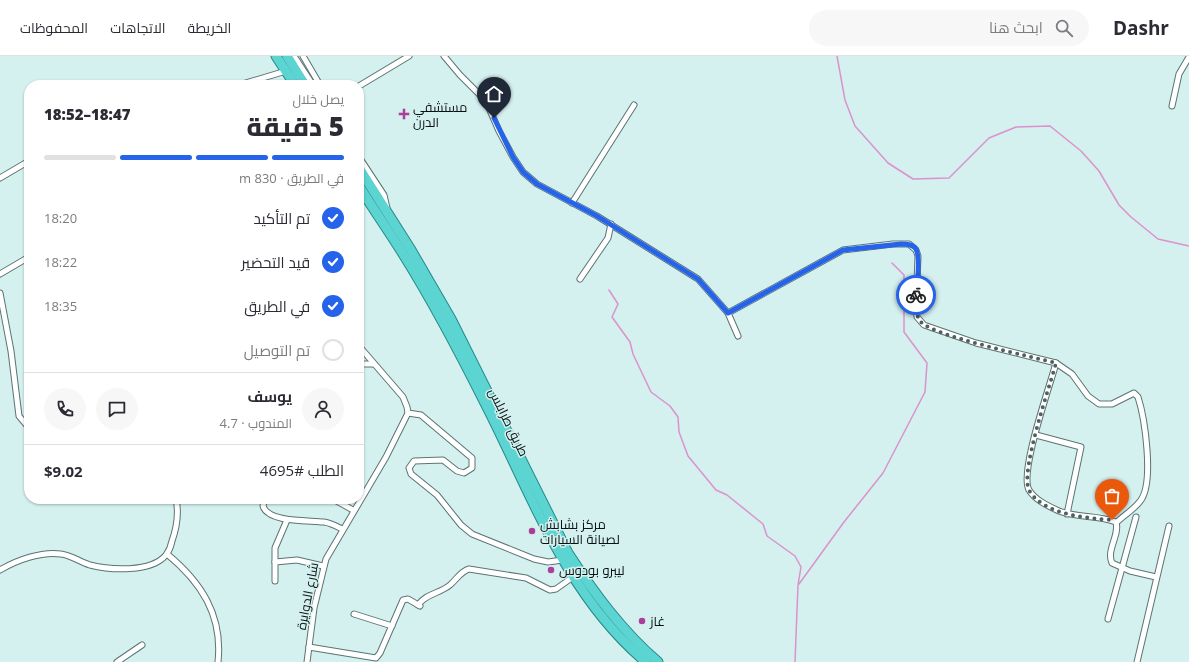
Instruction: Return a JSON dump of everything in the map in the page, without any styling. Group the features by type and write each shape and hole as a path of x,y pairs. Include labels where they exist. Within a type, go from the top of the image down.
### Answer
{"highway":[{"path":"276,56 292,80"},
{"path":"287,56 302,80"},
{"path":"364,176 427,277 466,346 568,553 588,583 620,625 658,662"},
{"name":"طريق طرابلس","path":"364,194 420,282 462,359 573,577 600,615 618,636 646,662"}],"street":[{"path":"294,56 310,80"},
{"path":"303,56 317,80"},
{"path":"364,83 409,56"},
{"path":"444,56 489,106 499,131 523,172 537,184 611,224 698,279 728,313 738,336"},
{"path":"1172,106 1179,74 1189,57"},
{"path":"260,80 286,71"},
{"path":"572,203 634,105"},
{"path":"0,178 24,164"},
{"path":"364,165 384,195 388,213"},
{"path":"580,279 608,238 611,224"},
{"path":"728,313 843,250 893,244 909,244 916,250 918,256 916,308 918,317 924,325 976,343 1056,363 1072,374 1088,396 1099,404 1112,404 1134,393 1138,397 1145,432 1148,479 1141,501 1116,523 1110,558 1113,564 1156,577"},
{"path":"0,274 24,260"},
{"path":"0,293 19,416 24,422"},
{"path":"364,352 403,397 408,413 421,415 472,458 472,468 464,473 439,460 414,461 409,468 411,474 442,500 461,525 479,538 534,560 548,562 563,560"},
{"path":"1056,363 1036,435 1027,475 1029,490 1046,505 1068,514 1112,520 1116,523"},
{"path":"364,364 374,364"},
{"name":"شارع الدوايرة","path":"364,492 386,457 408,413"},
{"path":"1036,435 1081,447 1068,514"},
{"path":"0,570 24,559 54,553 68,555 90,565 122,569 152,564 167,554 177,524 177,504"},
{"path":"264,504 266,511 287,520 326,523 342,529"},
{"path":"342,504 353,510"},
{"name":"شارع الدوايرة","path":"307,662 314,608 323,566 357,504"},
{"path":"1108,619 1121,567 1136,517"},
{"path":"275,581 275,548 287,520"},
{"path":"1138,662 1156,577 1169,526"},
{"path":"167,554 194,579 209,602 216,632 218,662"},
{"path":"275,562 281,560 304,560 323,566"},
{"path":"309,647 376,658 380,653 403,600 408,599 419,605 424,599 449,586 462,572 469,569 526,578 548,590 556,588 573,577"},
{"path":"354,614 392,626"},
{"path":"117,662 142,645"}],"waterway":[{"path":"837,56 845,100 855,126 888,163 913,179 949,178 989,138 1016,127 1050,126 1081,151 1099,171 1119,205 1131,217 1158,239 1189,246"},
{"path":"799,584 844,522 883,473 925,392 927,363 904,332 904,275 892,263"},
{"path":"609,290 618,304 612,317 630,342 633,354 651,392 670,406 678,417 679,432 688,456 716,490 727,495 763,524 767,536 795,556 801,567 798,585 795,662"}],"way so far":[{"path":"916,295 918,317 924,325 976,343 1056,363 1030,455 1027,475 1029,490 1046,505 1068,514 1112,520"}],"place":[{"name":"مستشفي الدرن","path":"404,114"},
{"name":"مركز بشابش لصيانة السيارات","path":"532,531"},
{"name":"ليبرو بودوس","path":"551,570"},
{"name":"غاز","path":"642,621"}],"route":[{"path":"494,118 513,157 523,172 537,184 611,224 672,264 698,279 728,313 774,286 843,250 852,247 909,244 914,247 918,256 916,295"}]}
